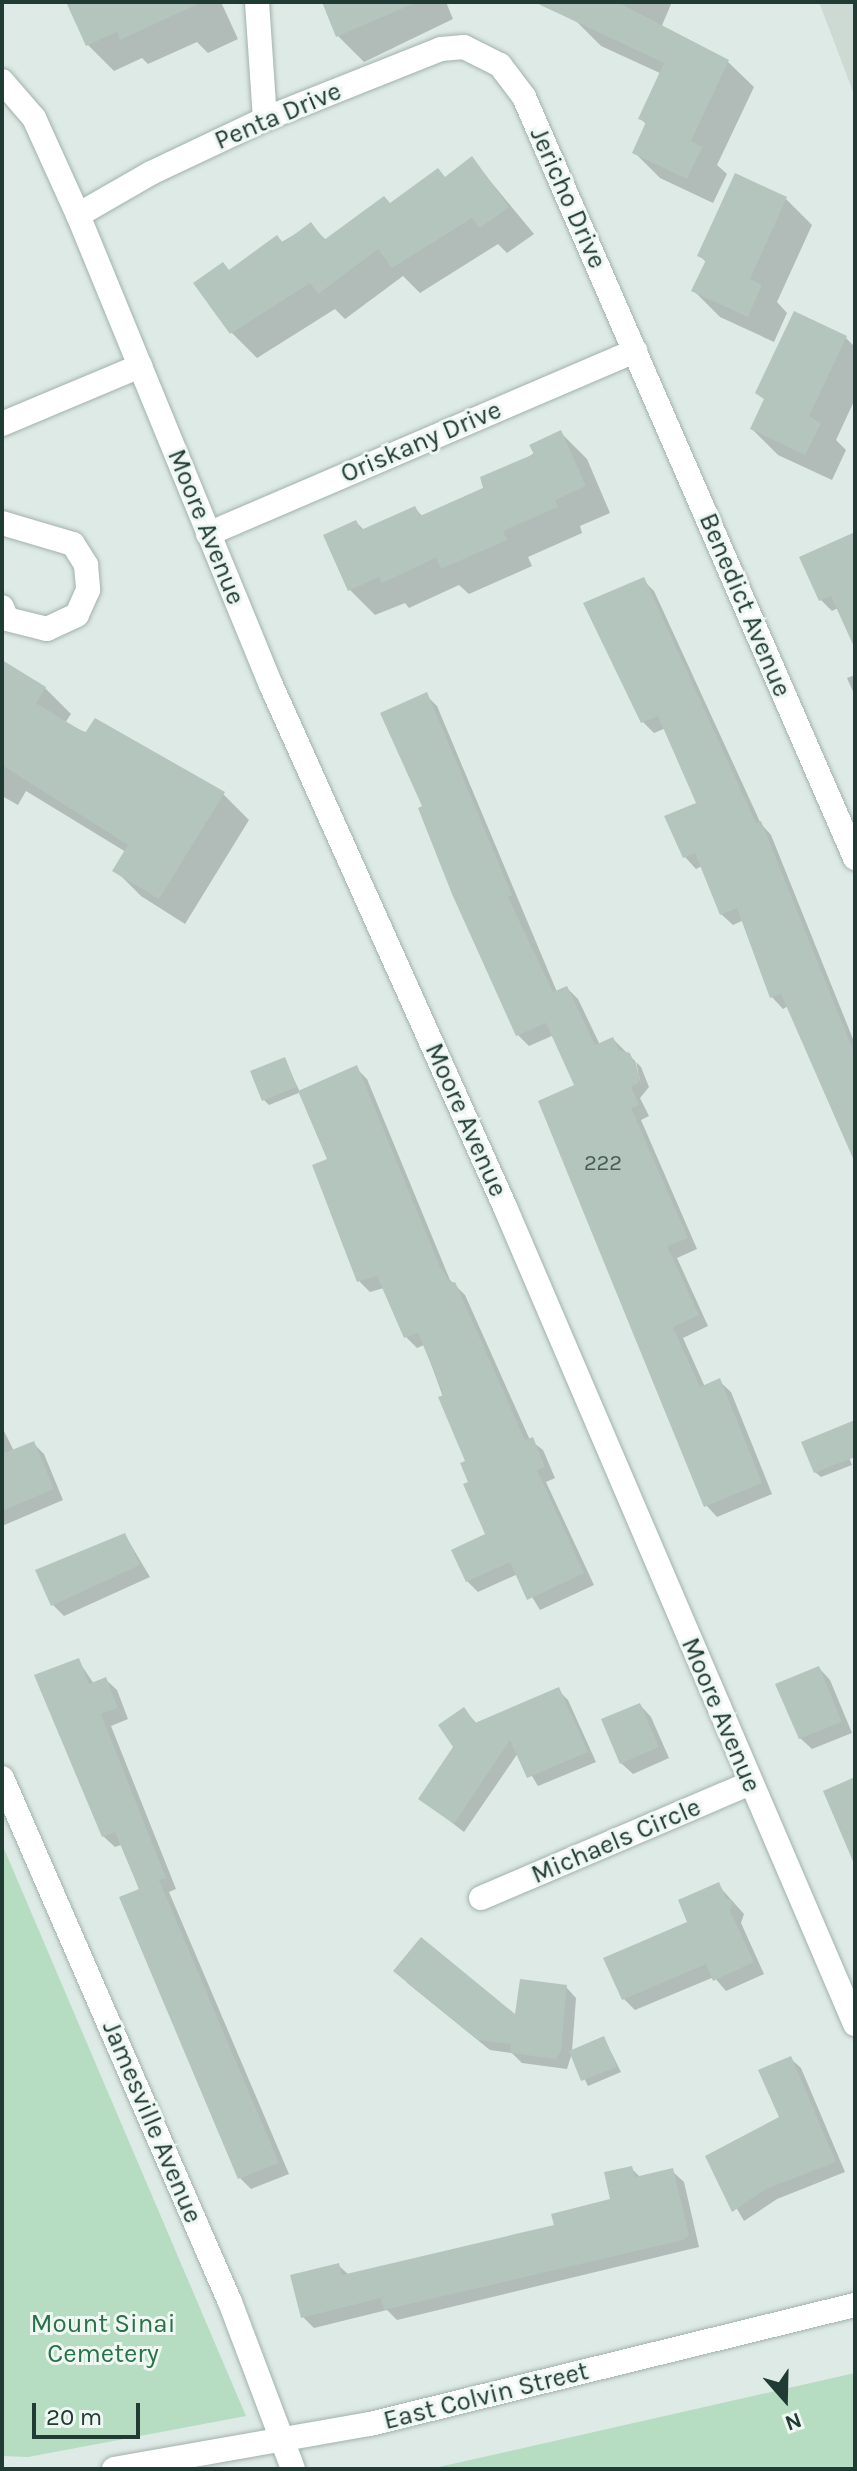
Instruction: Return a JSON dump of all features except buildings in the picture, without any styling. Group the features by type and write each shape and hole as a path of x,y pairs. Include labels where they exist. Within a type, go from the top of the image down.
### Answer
{"street":[{"path":"257,2 265,119"},
{"name":"Penta Drive","path":"78,215 151,173 265,119 441,49 464,47 486,56"},
{"name":"Jericho Drive","path":"486,56 524,97 635,351"},
{"name":"Moore Avenue","path":"2,81 34,118 78,215 271,685 505,1207 855,2024"},
{"name":"Oriskany Drive","path":"208,534 635,351"},
{"name":"Benedict Avenue","path":"635,351 855,858"},
{"path":"2,424 140,366"},
{"path":"2,523 73,544 86,565 88,590 77,615 47,629 7,619 2,607"},
{"name":"Jamesville Avenue","path":"2,1778 230,2302 293,2469"},
{"name":"Michaels Circle","path":"481,1898 750,1783"},
{"name":"East Colvin Street","path":"114,2469 283,2442 855,2305"}],"shaded area":[{"path":"819,2 855,2 855,97"}],"green space":[{"name":"Mount Sinai Cemetery","path":"2,1844 246,2416 28,2457 2,2456"},
{"path":"855,2373 855,2469 430,2469"}]}
